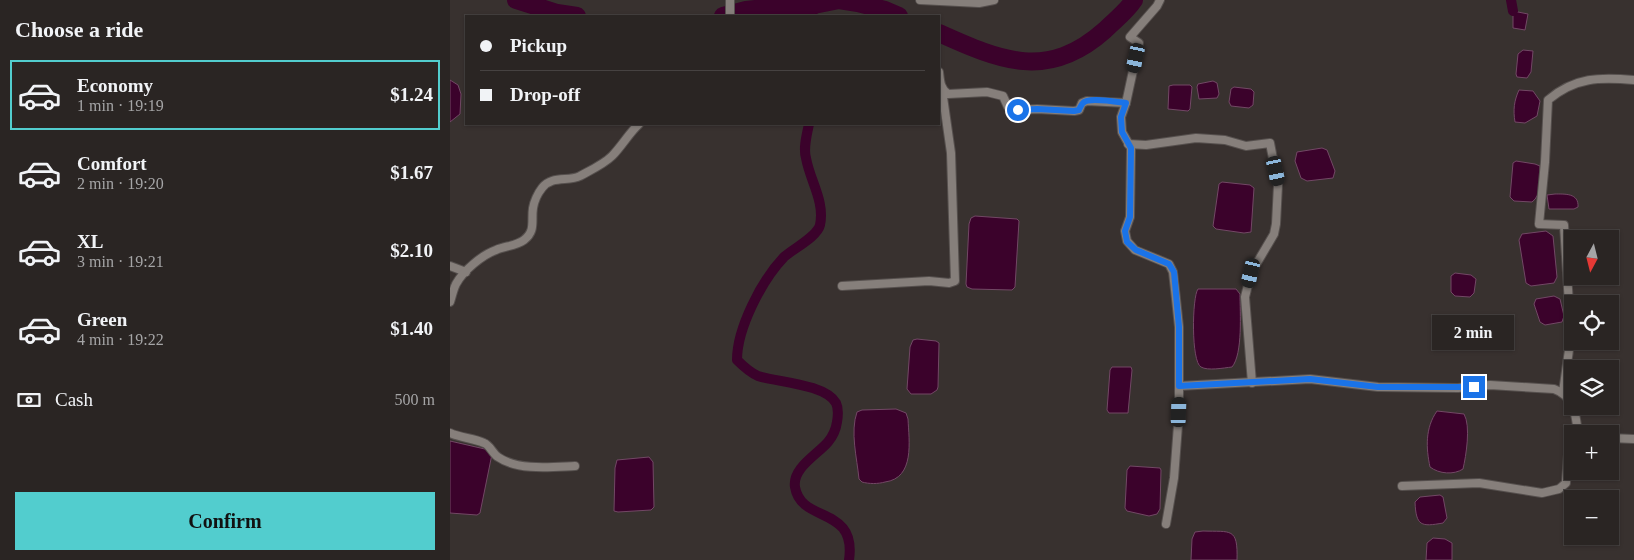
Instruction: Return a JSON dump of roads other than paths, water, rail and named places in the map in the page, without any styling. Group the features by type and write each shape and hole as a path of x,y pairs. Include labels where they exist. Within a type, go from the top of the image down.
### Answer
{"street":[{"path":"920,0 954,3 979,3 994,0"},
{"path":"1160,0 1130,37 1139,43 1126,103 1121,117 1122,132 1131,148 1130,217 1125,231 1127,242 1136,250 1169,264 1174,272 1179,327 1179,386 1174,478 1166,524"},
{"path":"1563,392 1571,336 1564,225 1538,224 1545,162 1548,100 1557,92 1578,82 1595,78 1634,80"},
{"path":"940,80 941,87 948,94 987,92 1003,96 1008,107 1018,110 1054,109 1074,111 1079,110 1082,103 1087,101 1126,103"},
{"path":"842,286 929,281 949,283 955,281 951,153 943,98 944,91"},
{"path":"450,302 457,282 486,255 516,244 529,235 533,225 532,209 542,188 548,182 554,179 579,177 601,164 612,156 638,125"},
{"path":"1128,144 1146,145 1196,138 1225,140 1246,146 1270,143 1278,185 1276,224 1274,234 1251,273 1246,297 1252,383"},
{"path":"450,266 466,272"},
{"path":"1179,386 1310,379 1378,387 1458,388 1490,386 1554,389 1563,392 1569,398 1574,409 1577,425"},
{"path":"450,433 458,437 486,443 498,457 514,464 576,466"},
{"path":"1619,438 1634,439"},
{"path":"1402,486 1480,483 1542,493 1559,489 1566,483 1566,480"}],"waterway":[{"path":"516,0 557,13 570,15"},
{"path":"727,15 746,10 814,5 839,0 885,10 897,15"},
{"path":"940,33 983,52 1004,58 1044,61 1064,56 1084,46 1105,30 1134,0"},
{"path":"1511,0 1513,11"},
{"path":"812,15 814,5"},
{"path":"809,125 805,154 819,199 820,225 815,234 784,257 759,291 741,334 737,360 758,376 811,388 822,392 836,403 838,417 833,435 801,468 795,480 795,487 799,499 807,506 837,522 845,531 849,543 849,560"}]}
